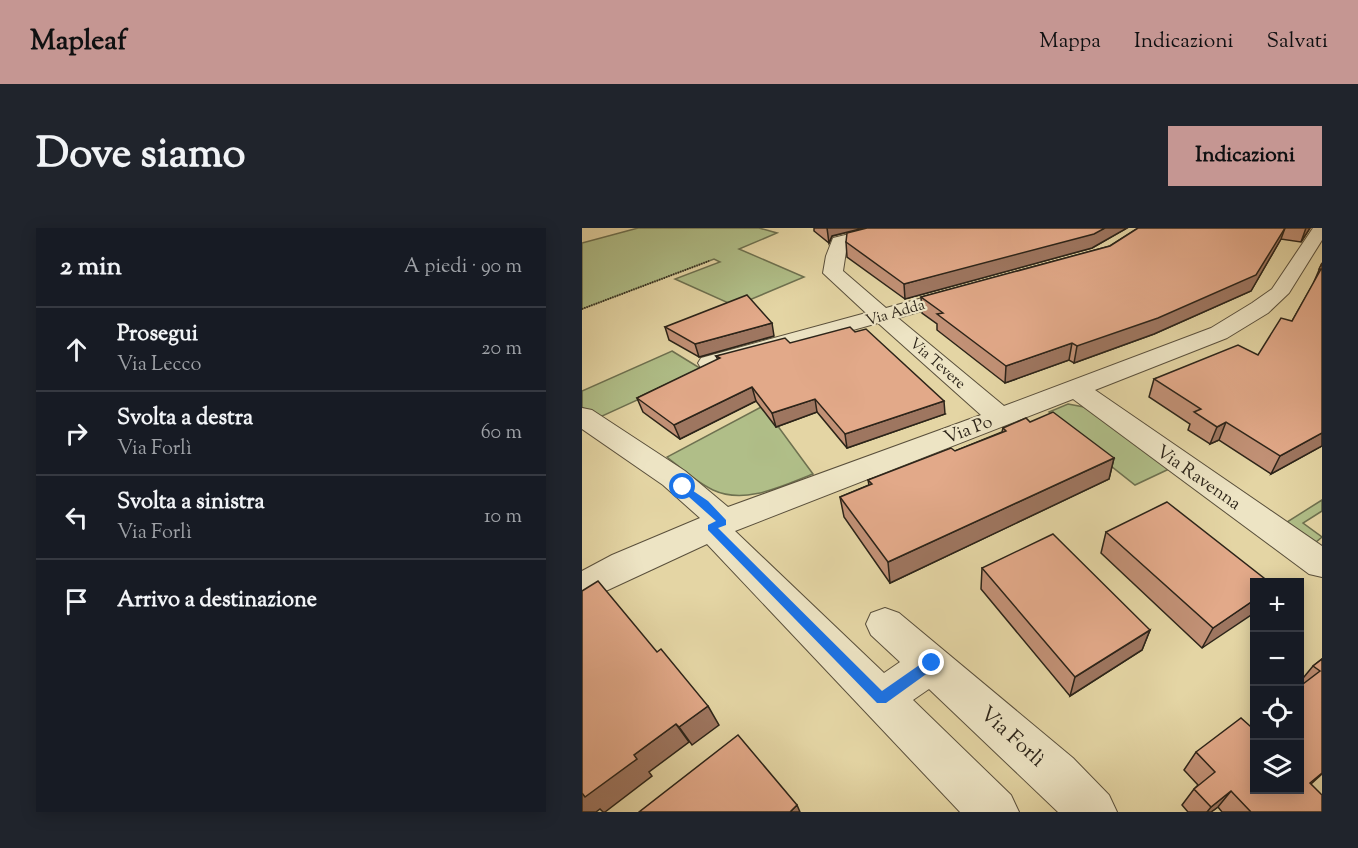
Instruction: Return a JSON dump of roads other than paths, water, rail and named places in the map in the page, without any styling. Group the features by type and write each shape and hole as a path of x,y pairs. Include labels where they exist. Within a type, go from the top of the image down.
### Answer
{"street":[{"name":"Via Tevere","path":"894,228 839,242 832,268 837,277 1000,417"},
{"name":"Via Po","path":"582,588 625,565 717,525 1130,369 1218,333 1260,308 1285,285 1320,228"},
{"name":"Via Adda","path":"710,363 986,286"},
{"path":"1130,369 1140,374 1161,377 1186,368"},
{"name":"Via Ravenna","path":"1076,389 1322,564"},
{"path":"582,416 705,504 717,525 881,699 994,812"},
{"name":"Via Forlì","path":"885,624 932,663 1056,775 1092,812"},
{"path":"881,699 932,663"}]}
